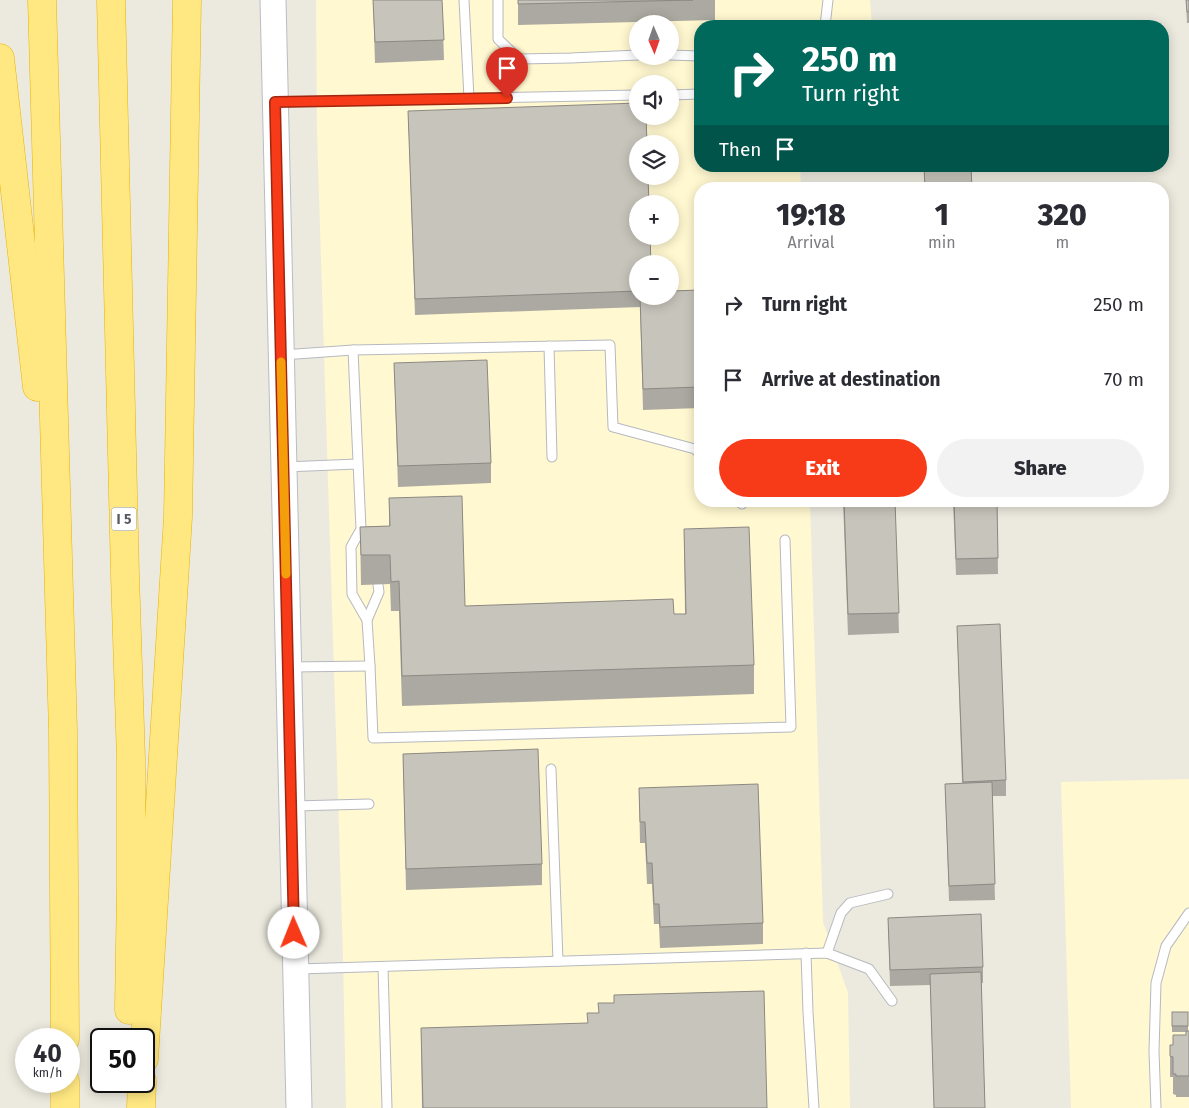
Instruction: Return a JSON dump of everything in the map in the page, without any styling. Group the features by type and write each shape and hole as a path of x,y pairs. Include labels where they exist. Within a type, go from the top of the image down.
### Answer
{"highway":[{"path":"42,0 60,587 65,1028"},
{"name":"I 5","path":"111,0 131,759 129,1028"},
{"path":"146,1028 178,517 187,0"},
{"path":"0,58 60,587"},
{"path":"65,1093 65,1108"},
{"path":"128,1093 128,1108"},
{"path":"141,1108 142,1093"}],"main road":[{"path":"273,0 298,1108"}],"lane":[{"path":"464,0 469,98"},
{"path":"498,0 498,40 519,59 629,55"},
{"path":"826,20 828,0"},
{"path":"679,55 694,56"},
{"path":"679,95 694,94"},
{"path":"275,102 629,95"},
{"path":"281,355 353,350 610,345 613,427 694,447"},
{"path":"550,346 552,457"},
{"path":"353,350 363,532 351,547 352,594 367,620 373,738 790,727 785,540"},
{"path":"284,467 358,464"},
{"path":"367,620 379,592 378,584"},
{"path":"288,667 370,666"},
{"path":"551,769 558,961"},
{"path":"292,807 369,804"},
{"path":"827,953 841,913 850,903 888,894"},
{"path":"1156,1108 1154,1051 1156,983 1166,946 1189,913"},
{"path":"806,953 814,1108"},
{"path":"295,969 827,953 869,969 892,1001"},
{"path":"383,967 386,1108"}],"shaded area":[{"path":"316,0 870,0 872,20 694,20 694,172 800,172 801,182 694,182 694,507 810,507 823,922 848,993 850,1108 346,1108 317,132"},
{"path":"1189,779 1189,1108 1071,1108 1061,782"}],"building":[{"path":"373,0 442,0 444,40 375,42"},
{"path":"518,0 693,0 518,4"},
{"path":"1186,0 1189,0 1189,12 1187,12"},
{"path":"629,103 629,125 646,125 647,135 629,135 629,185 648,185 649,195 629,195 629,245 650,245 651,255 629,255 629,291 415,299 408,111"},
{"path":"924,172 971,172 972,182 925,182"},
{"path":"694,290 694,387 643,389 640,305 679,305 679,291"},
{"path":"487,360 491,463 398,466 394,363"},
{"path":"462,496 465,606 673,599 674,614 686,614 684,529 749,527 754,665 402,676 399,581 391,582 390,555 361,555 360,527 390,526 389,498"},
{"path":"844,507 895,507 899,613 848,614"},
{"path":"954,507 997,507 998,558 956,559"},
{"path":"1000,624 1006,780 963,782 957,626"},
{"path":"538,749 542,864 406,869 403,754"},
{"path":"992,782 995,884 949,886 945,784"},
{"path":"758,784 763,923 660,927 659,904 654,904 652,863 647,863 645,822 640,822 639,788"},
{"path":"981,914 983,967 890,970 888,918"},
{"path":"981,972 985,1108 934,1108 930,974"},
{"path":"764,991 767,1108 423,1108 421,1028 588,1023 587,1013 599,1013 598,1003 614,1003 614,995"},
{"path":"1172,1012 1188,1012 1188,1026 1172,1026"},
{"path":"1186,1031 1189,1031 1189,1076 1176,1076 1176,1074 1173,1074 1173,1057 1170,1056 1170,1045 1173,1045 1173,1035 1186,1035"}],"slow traffic":[{"path":"281,362 286,574"}],"route":[{"path":"294,933 275,102 507,98"}]}
